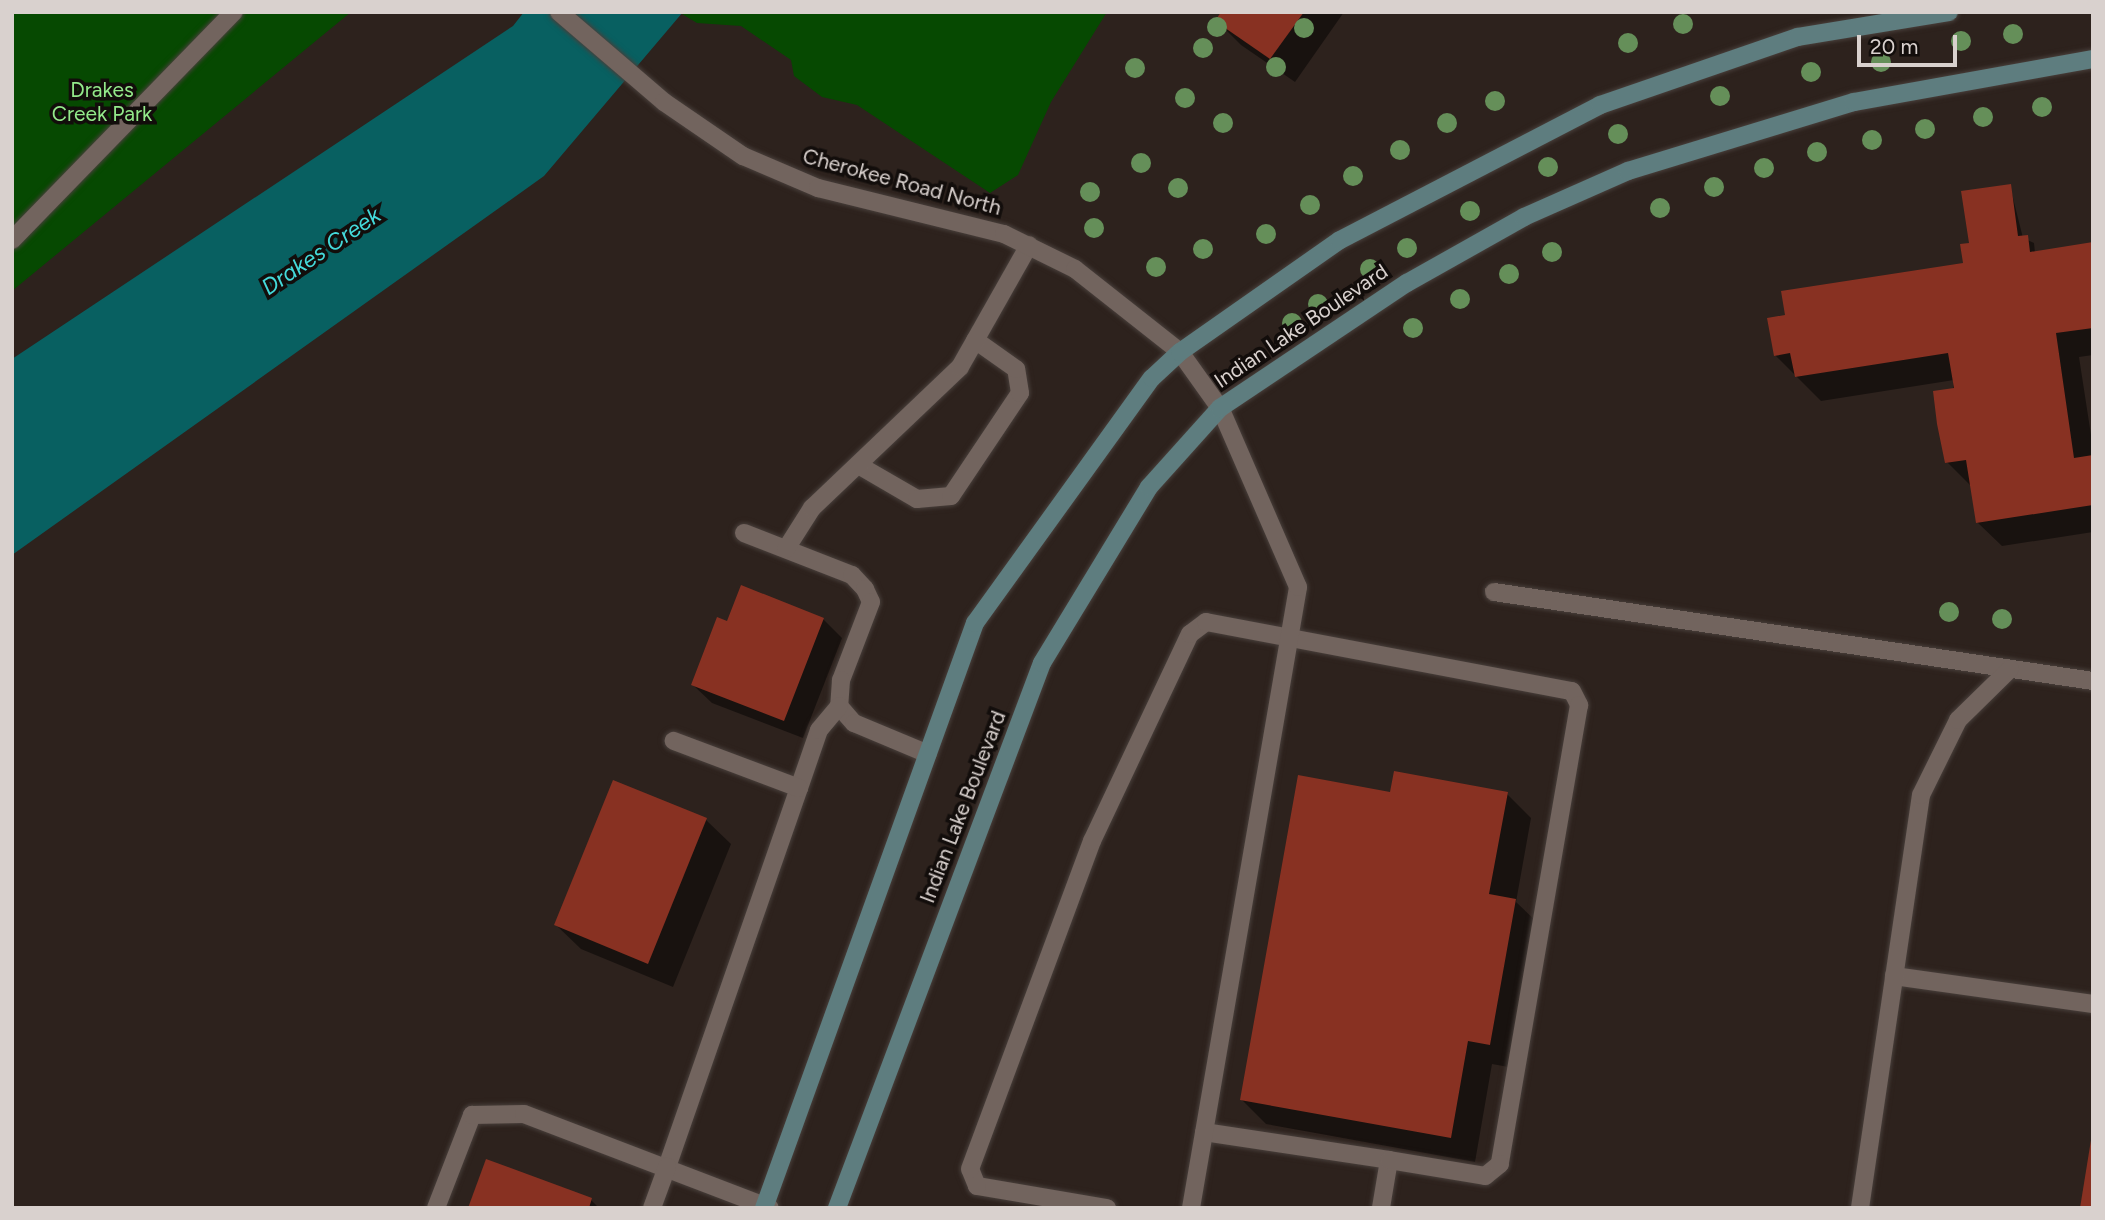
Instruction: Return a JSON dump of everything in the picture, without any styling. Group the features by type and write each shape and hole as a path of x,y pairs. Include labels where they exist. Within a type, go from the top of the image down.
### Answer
{"main road":[{"path":"766,1207 975,623 1101,441 1180,352 1340,240 1600,105 1798,37 1949,12"},
{"name":"Indian Lake Boulevard","path":"836,1208 1042,663 1149,487 1220,408 1407,283 1524,217 1628,172 1854,102 2093,59"}],"street":[{"path":"12,240 234,12"},
{"name":"Cherokee Road North","path":"559,12 664,102 743,156 818,188 1029,245 1097,284 1180,352 1220,408 1298,587 1292,637 1191,1208"},
{"path":"786,550 812,508 860,466 960,367 1029,245"},
{"path":"860,466 917,499 951,496 1020,393 1016,369 975,340"},
{"path":"652,1208 819,730 839,706 841,680 870,602 852,575 744,533"},
{"path":"1494,592 2093,681"},
{"path":"1107,1208 976,1186 970,1169 1092,841 1190,634 1206,622 1572,691 1579,705 1500,1164 1485,1176 1204,1132"},
{"path":"1860,1208 1921,795 1958,720 2010,669"},
{"path":"839,706 854,723 928,754"},
{"path":"674,741 799,788"},
{"path":"1894,976 2093,1004"},
{"path":"436,1208 472,1115 524,1114 766,1207"},
{"path":"1381,1208 1389,1160"}],"green space":[{"name":"Drakes Creek Park","path":"12,12 351,12 12,291"},
{"path":"1107,12 1051,102 1018,175 990,193 857,105 822,97 794,76 791,60 741,26 697,23 682,14"}],"water":[{"name":"Drakes Creek","path":"524,12 683,12 544,176 12,555 12,359 513,26"}],"building":[{"path":"1221,12 1304,12 1270,59 1215,21"},
{"path":"2011,184 2018,236 2028,235 2030,252 2093,242 2093,328 2056,333 2074,458 2093,455 2093,505 1976,523 1966,460 1945,463 1937,424 1933,391 1954,388 1948,353 1795,377 1790,353 1774,356 1767,318 1785,315 1781,291 1963,263 1960,244 1969,243 1961,191"},
{"path":"741,585 824,618 784,721 691,685 717,617 727,621"},
{"path":"1394,771 1508,792 1489,894 1516,899 1490,1045 1468,1041 1451,1138 1240,1100 1298,775 1390,792"},
{"path":"613,780 707,818 648,964 554,925"},
{"path":"2091,1140 2093,1208 2080,1208"},
{"path":"486,1159 592,1198 589,1208 468,1208"}]}
